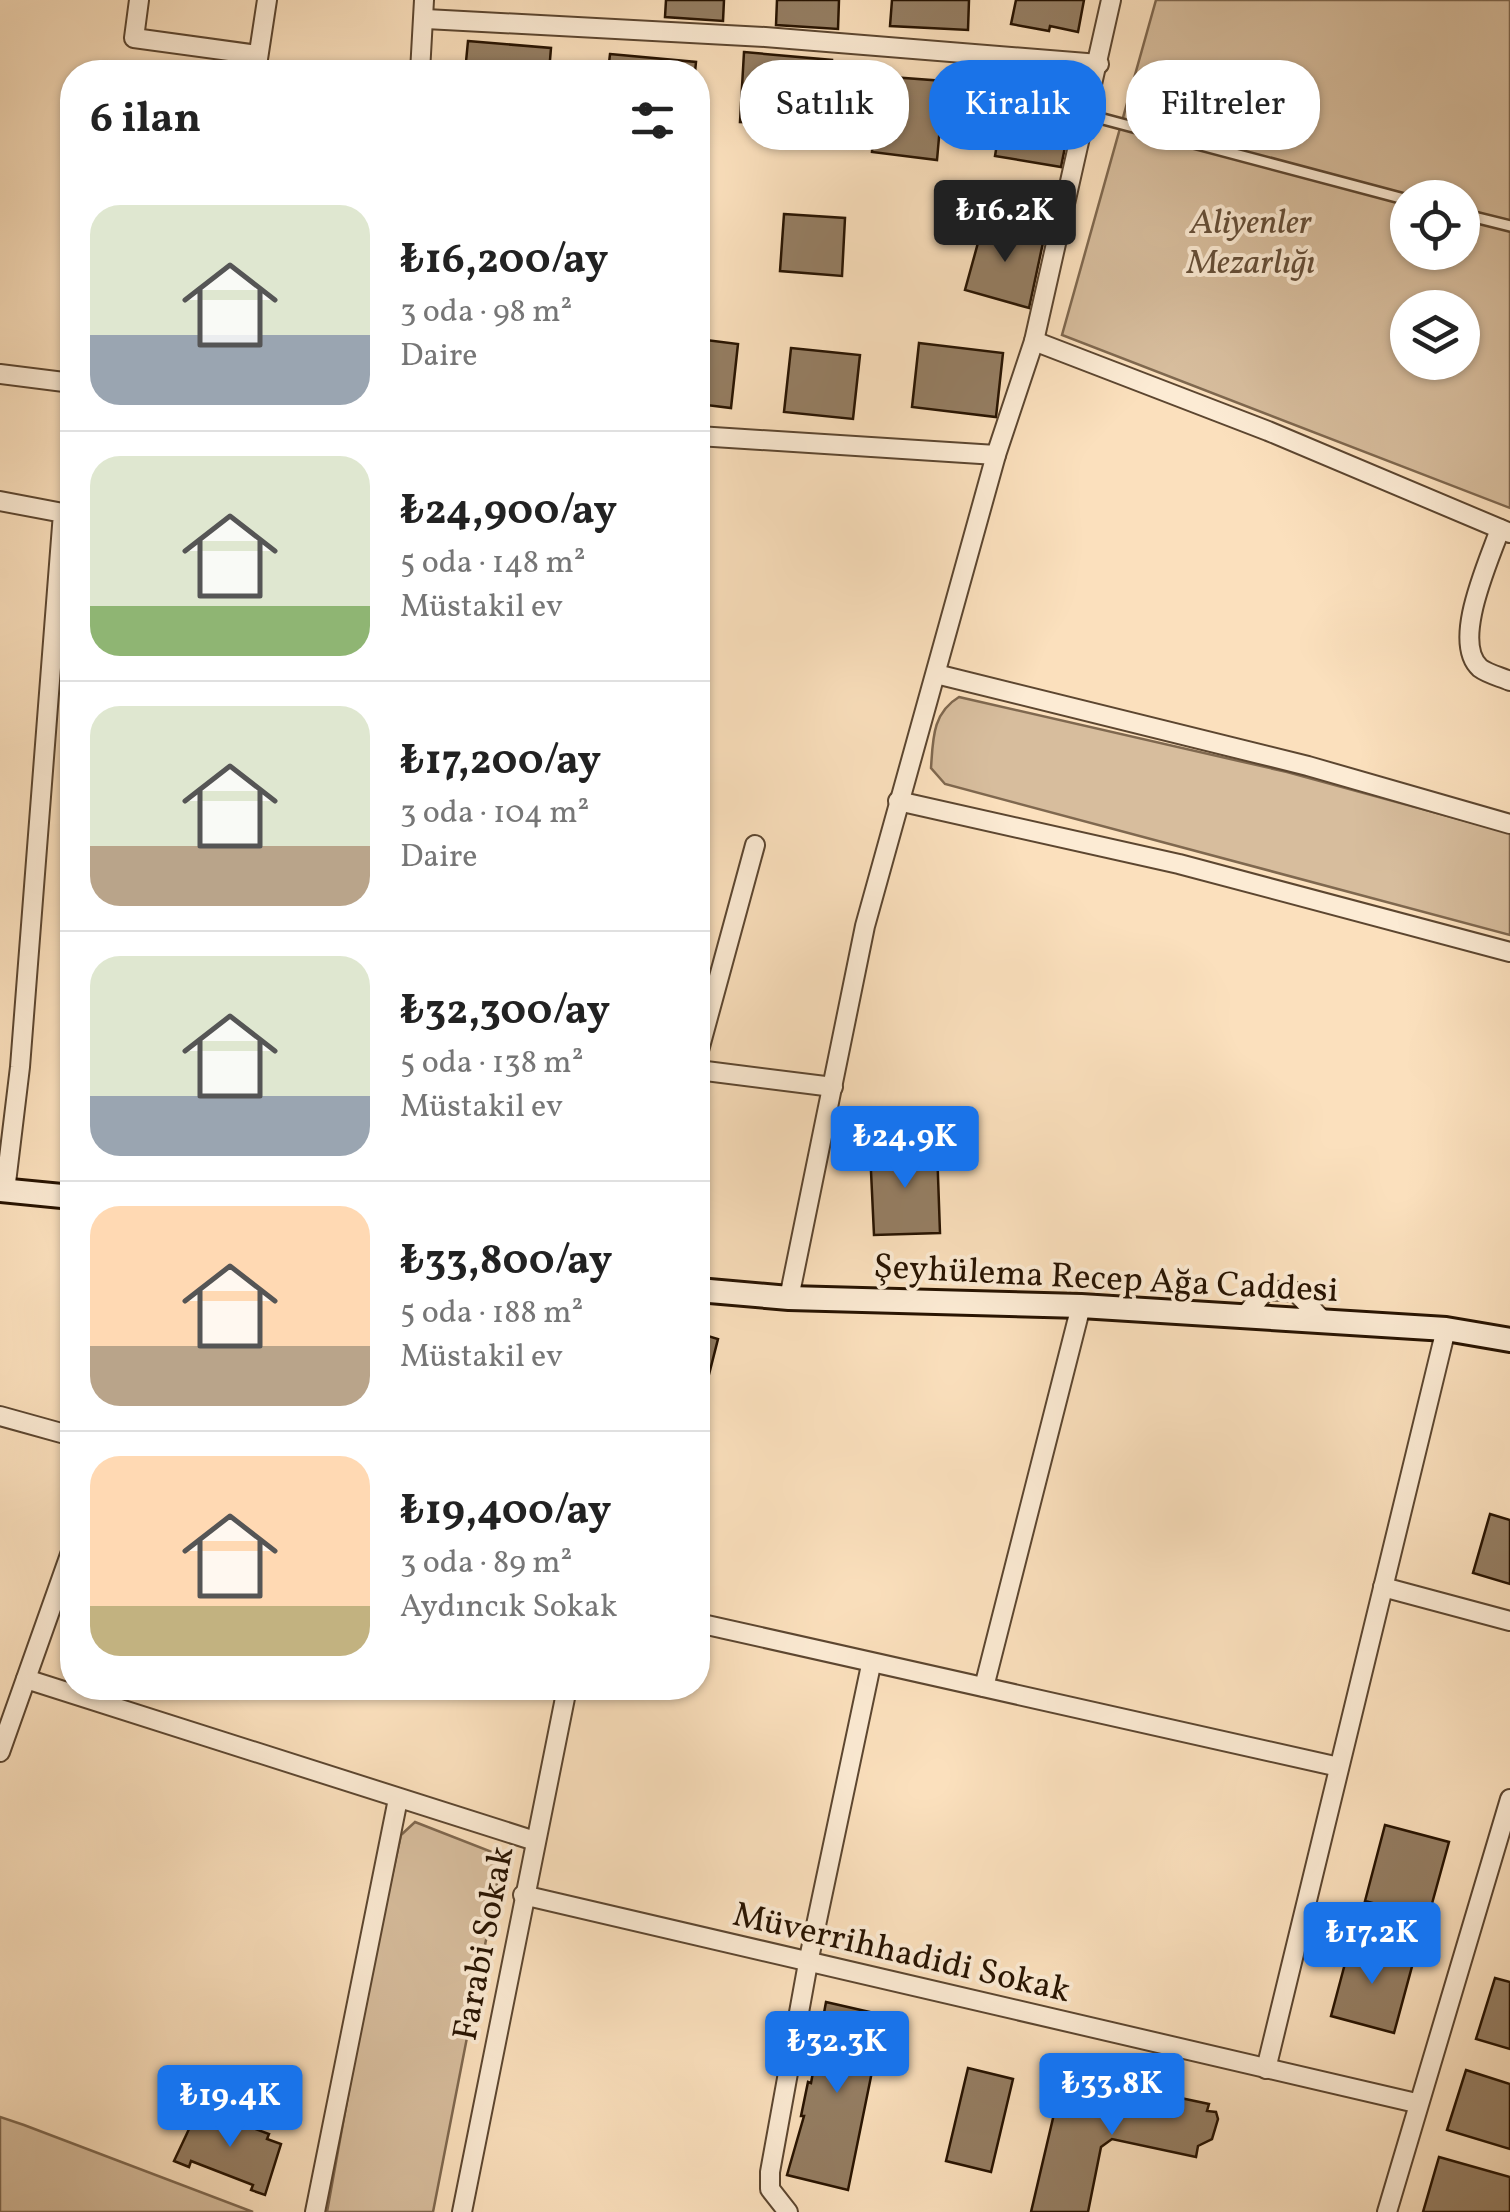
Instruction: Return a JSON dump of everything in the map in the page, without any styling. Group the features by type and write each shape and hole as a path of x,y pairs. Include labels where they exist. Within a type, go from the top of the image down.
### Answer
{"street":[{"path":"139,0 134,38 238,60"},
{"path":"258,60 266,0"},
{"path":"1101,60 1111,0"},
{"path":"421,60 425,9 1050,60"},
{"path":"789,1298 866,926 996,455 1034,341 1080,150"},
{"path":"1034,341 1268,431 1505,531 1467,632 1472,657 1482,670 1510,680"},
{"path":"0,374 60,382"},
{"path":"710,437 996,455"},
{"path":"0,501 60,512"},
{"path":"60,552 20,1068 2,1190 60,1196"},
{"path":"936,674 1308,766 1510,824"},
{"path":"898,801 1179,864 1510,952"},
{"path":"710,1009 754,845"},
{"path":"710,1072 832,1087"},
{"name":"Şeyhülema Recep Ağa Caddesi","path":"710,1291 789,1298 1081,1306 1446,1329 1510,1340"},
{"path":"984,1687 1081,1306"},
{"path":"1266,2069 1446,1329"},
{"path":"0,1416 60,1433"},
{"path":"0,1752 60,1583"},
{"path":"1383,1586 1510,1620"},
{"path":"710,1626 1340,1768"},
{"path":"788,2212 770,2189 770,2172 808,1963 870,1665"},
{"path":"26,1680 60,1691"},
{"path":"89,1700 535,1841"},
{"name":"Farabi Sokak","path":"462,2212 564,1700"},
{"path":"315,2212 398,1798"},
{"path":"1386,2212 1416,2104 1502,1856 1510,1799"},
{"name":"Müverrihhadidi Sokak","path":"524,1895 1416,2104"}],"lane":[{"path":"1106,120 1390,195"},
{"path":"1480,218 1510,226"}],"green space":[{"name":"Aliyenler Mezarlığı","path":"1156,0 1510,0 1510,508 1062,335 1126,107 1126,150 1320,150 1320,60 1139,60"},
{"path":"959,697 1287,772 1510,833 1510,935 945,784 931,768 934,737 944,711"},
{"path":"415,1822 492,1852 501,1863 433,2212 327,2212 367,1990 401,1835"},
{"path":"0,2117 24,2125 253,2212 0,2212"}],"building":[{"path":"666,0 724,0 723,21 665,17"},
{"path":"777,0 839,0 838,29 776,25"},
{"path":"892,0 969,0 968,30 890,26"},
{"path":"1016,0 1084,0 1078,32 1011,24"},
{"path":"468,41 551,48 550,60 466,60"},
{"path":"744,52 832,60 744,60"},
{"path":"610,54 674,60 609,60"},
{"path":"909,78 929,80 929,150 938,150 937,160 872,152 909,150"},
{"path":"996,150 1064,150 1061,167 995,156"},
{"path":"784,214 845,218 842,276 780,271"},
{"path":"984,221 1044,238 1029,308 965,290"},
{"path":"710,340 738,344 731,408 710,405"},
{"path":"919,343 1003,353 996,417 912,407"},
{"path":"791,348 860,355 853,419 784,412"},
{"path":"937,1148 940,1233 874,1235 870,1150"},
{"path":"710,1337 718,1339 710,1370"},
{"path":"1490,1514 1510,1520 1510,1584 1473,1573"},
{"path":"1385,1825 1449,1842 1428,1918 1365,1901"},
{"path":"1351,1941 1414,1959 1394,2033 1331,2016"},
{"path":"1495,1978 1510,1982 1510,2049 1476,2039"},
{"path":"826,2002 887,2016 878,2042 848,2190 787,2175 804,2116"},
{"path":"968,2068 1013,2079 991,2172 946,2161"},
{"path":"1466,2070 1510,2084 1510,2149 1447,2130"},
{"path":"1105,2082 1209,2104 1207,2111 1216,2112 1218,2119 1212,2139 1198,2146 1196,2157 1112,2139 1101,2147 1088,2212 1031,2212 1054,2114 1060,2115 1068,2089 1084,2089 1088,2084 1104,2087"},
{"path":"197,2112 211,2117 212,2113 269,2134 267,2139 281,2144 265,2195 251,2190 253,2185 191,2161 189,2167 174,2161"},
{"path":"1439,2157 1510,2177 1510,2212 1423,2212"}]}
